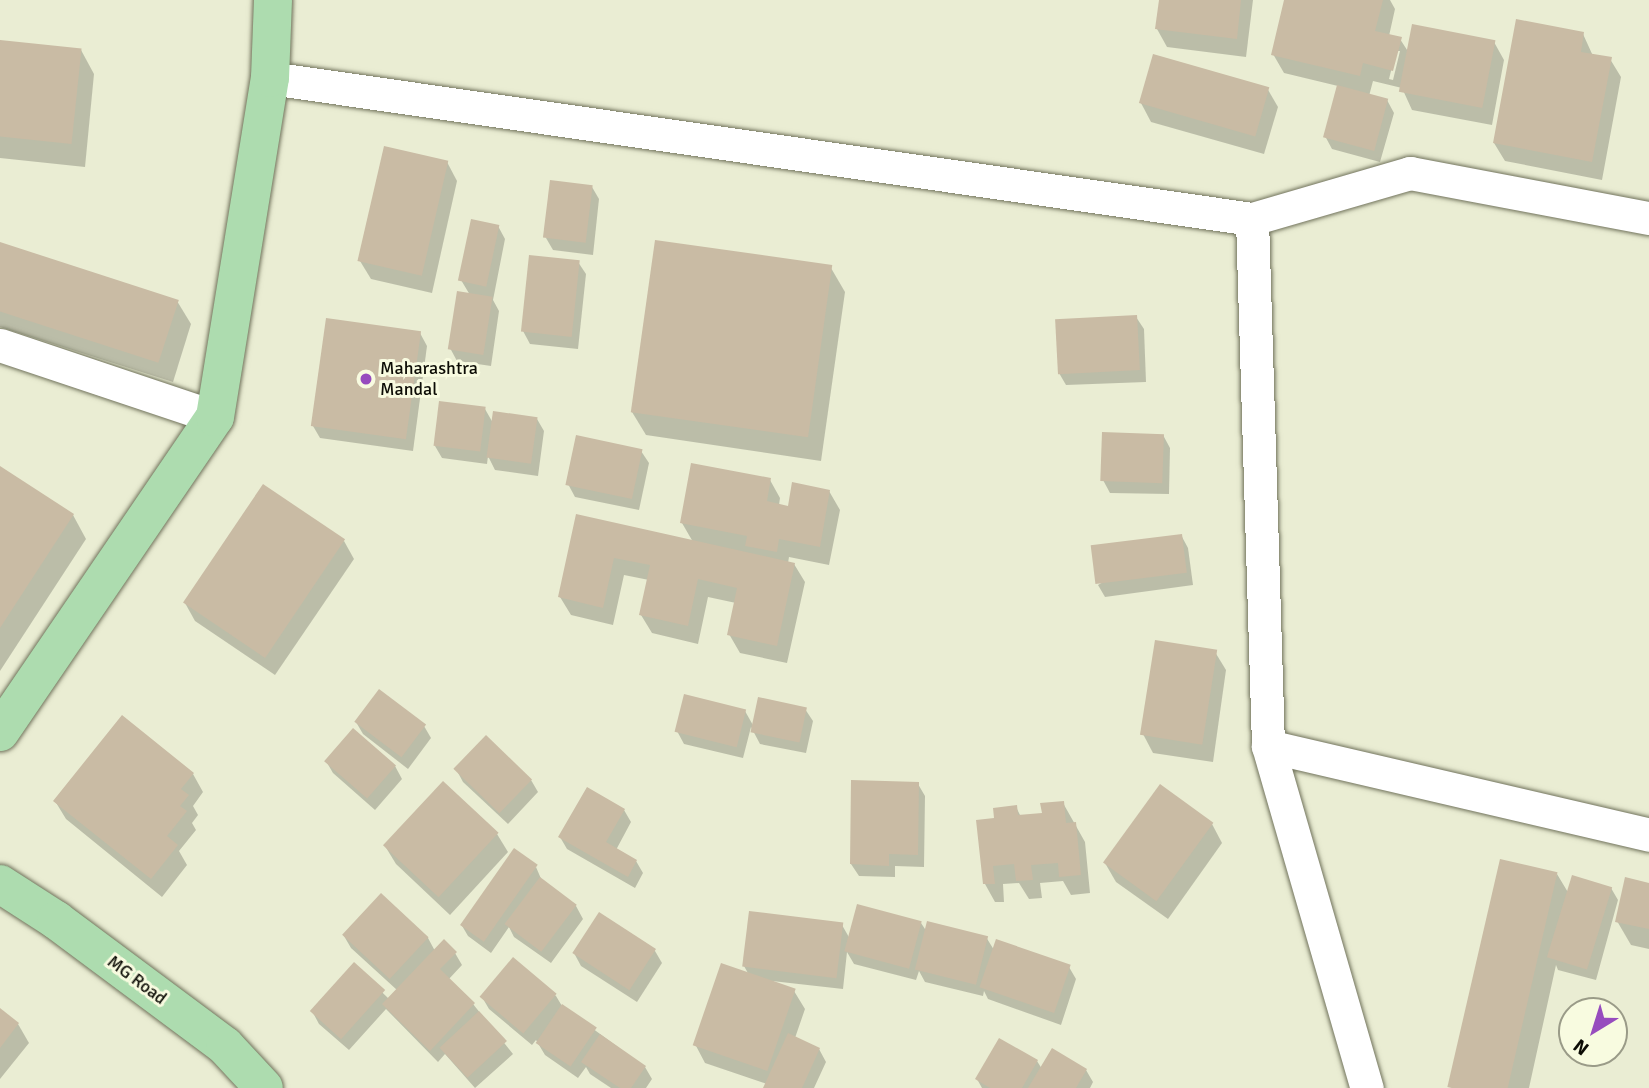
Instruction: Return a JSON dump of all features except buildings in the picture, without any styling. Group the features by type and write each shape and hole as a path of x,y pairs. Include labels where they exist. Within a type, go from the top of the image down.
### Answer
{"main road":[{"path":"0,732 215,416 270,78 273,0"},
{"name":"MG Road","path":"0,884 56,920 225,1046 264,1088"}],"street":[{"path":"270,78 1252,219 1410,173 1649,218"},
{"path":"1252,219 1268,746 1367,1088"},
{"path":"0,345 215,416"},
{"path":"1268,746 1649,835"}],"place":[{"name":"Maharashtra Mandal","path":"366,379"}]}
